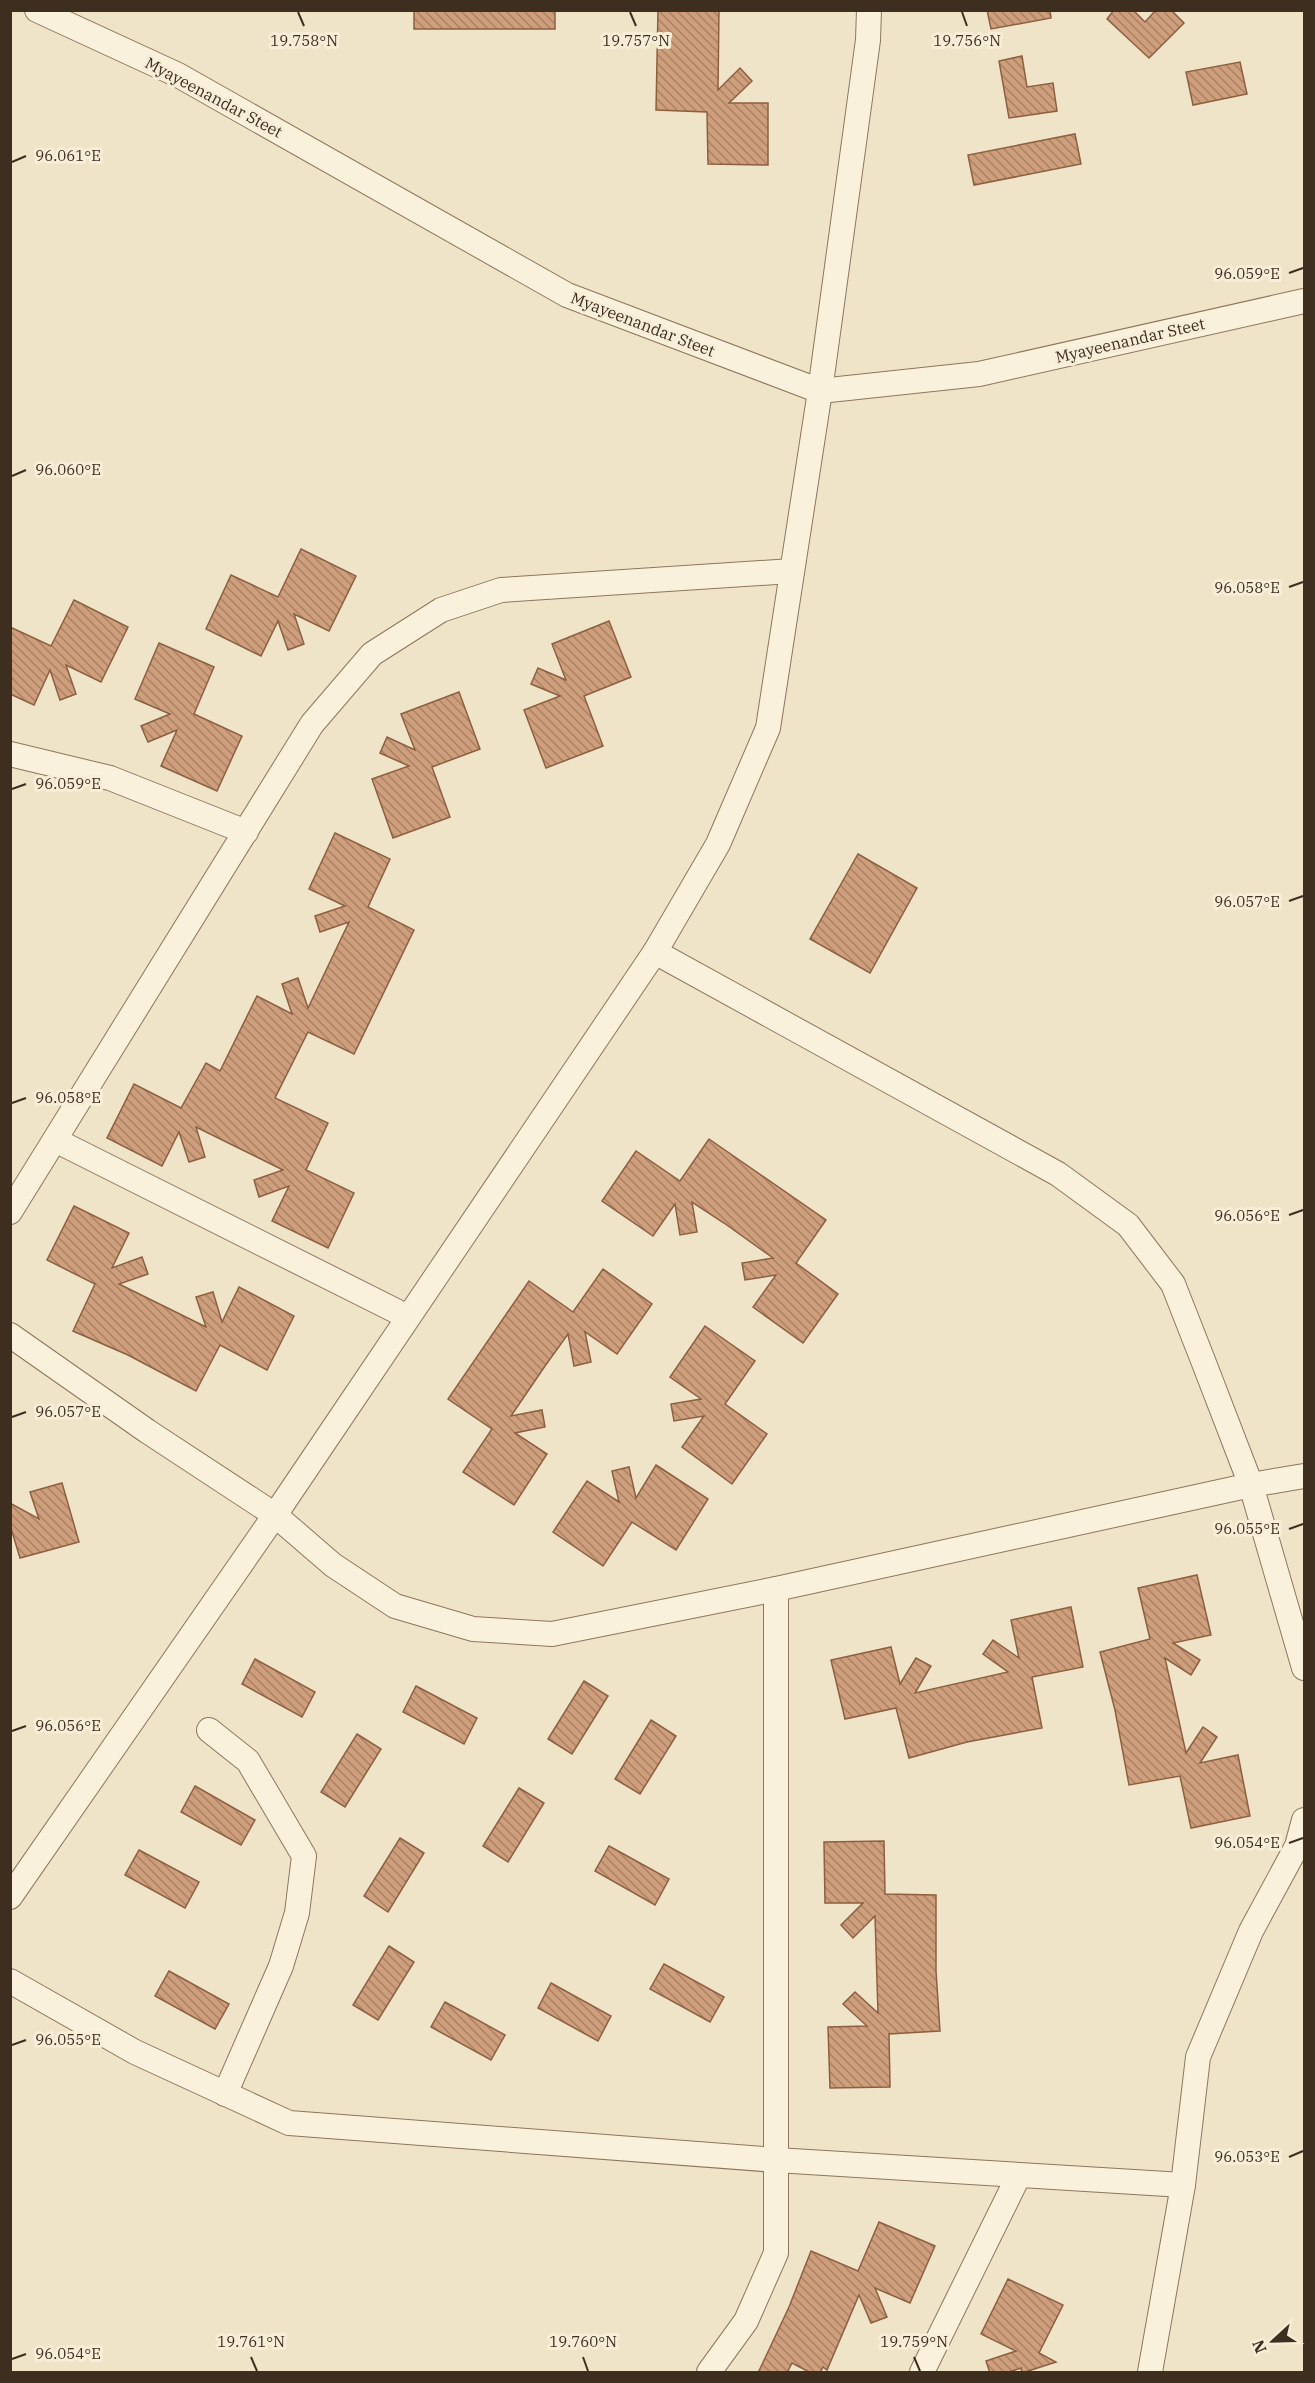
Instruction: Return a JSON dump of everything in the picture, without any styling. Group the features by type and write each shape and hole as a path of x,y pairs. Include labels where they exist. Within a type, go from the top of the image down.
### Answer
{"street":[{"name":"Myayeenandar Steet","path":"37,10 178,75 567,295 820,391 979,374 1305,301"},
{"path":"10,1897 275,1515 655,952 718,844 768,728 820,391 868,40 869,10"},
{"path":"10,1212 312,724 372,654 441,610 501,590 792,571"},
{"path":"10,754 110,778 246,832"},
{"path":"655,952 1058,1174 1128,1225 1173,1284 1251,1485 1305,1668"},
{"path":"55,1140 408,1317"},
{"path":"10,1335 147,1431 275,1515 333,1565 395,1606 473,1629 552,1634 776,1589 1251,1485 1305,1476"},
{"path":"709,2373 746,2321 776,2253 776,1589"},
{"path":"209,1730 248,1761 304,1856 297,1913 281,1966 225,2094"},
{"path":"1150,2373 1183,2185 1198,2057 1251,1931 1297,1845 1305,1820"},
{"path":"10,1981 135,2052 289,2123 776,2160 1183,2185"},
{"path":"922,2373 1019,2175"}],"building":[{"path":"414,10 555,10 555,29 414,29"},
{"path":"658,10 719,10 718,90 740,68 752,81 729,103 768,103 768,165 708,164 707,112 656,110"},
{"path":"987,10 1050,10 1051,18 991,29"},
{"path":"1114,10 1133,10 1145,22 1156,10 1171,10 1184,23 1149,58 1107,19"},
{"path":"1022,56 1027,87 1053,83 1057,111 1009,118 999,61"},
{"path":"1240,62 1247,94 1193,105 1186,72"},
{"path":"1075,134 1081,164 974,185 968,155"},
{"path":"301,549 356,576 329,631 294,614 304,644 288,650 278,621 261,656 206,629 231,575 278,597"},
{"path":"74,600 128,627 101,682 66,665 76,694 60,700 50,670 34,705 10,694 10,627 51,646"},
{"path":"609,621 631,677 584,696 603,746 546,768 524,710 560,696 531,684 538,668 566,680 552,644"},
{"path":"159,643 214,667 194,714 242,736 217,791 161,766 177,730 148,742 141,726 170,714 135,699"},
{"path":"459,692 480,749 432,767 450,817 393,838 372,779 409,766 380,753 387,737 415,750 401,714"},
{"path":"335,833 390,859 368,907 414,930 354,1054 308,1032 275,1098 328,1123 306,1170 354,1193 328,1248 272,1221 289,1186 259,1197 254,1180 283,1170 196,1127 205,1157 189,1162 179,1132 162,1166 107,1138 134,1084 181,1108 206,1063 220,1071 257,996 292,1014 282,984 298,978 308,1008 349,922 320,932 315,916 345,906 309,889"},
{"path":"858,854 917,888 870,973 810,939"},
{"path":"709,1139 826,1220 796,1263 838,1294 803,1343 753,1307 776,1275 745,1280 742,1263 773,1258 724,1223 692,1202 697,1232 680,1235 675,1204 653,1236 602,1201 636,1151 680,1181"},
{"path":"74,1206 129,1233 112,1268 142,1257 148,1274 119,1284 206,1327 196,1297 213,1292 222,1322 239,1287 294,1316 267,1370 220,1345 196,1391 128,1355 73,1331 95,1284 47,1260"},
{"path":"603,1269 652,1304 617,1354 585,1332 591,1362 574,1366 568,1334 545,1366 511,1416 542,1410 545,1427 515,1433 547,1454 514,1505 463,1472 492,1429 448,1399 529,1281 573,1312"},
{"path":"705,1326 755,1361 725,1404 767,1434 732,1484 682,1447 704,1416 674,1421 671,1404 701,1399 670,1377"},
{"path":"656,1465 708,1499 676,1550 632,1522 603,1566 553,1532 587,1481 619,1502 612,1471 629,1467 636,1498"},
{"path":"62,1483 79,1542 20,1558 10,1525 10,1503 39,1519 30,1492"},
{"path":"1197,1575 1211,1635 1173,1643 1200,1660 1191,1675 1165,1658 1186,1753 1203,1727 1217,1737 1200,1763 1238,1755 1250,1816 1191,1828 1180,1776 1129,1785 1115,1710 1100,1652 1150,1639 1138,1588"},
{"path":"1071,1607 1083,1667 1032,1677 1042,1728 967,1742 909,1758 896,1708 845,1719 831,1660 891,1647 900,1684 916,1658 931,1666 915,1693 1008,1672 983,1654 993,1640 1019,1658 1011,1620"},
{"path":"255,1659 315,1692 302,1717 242,1684"},
{"path":"584,1681 608,1696 572,1754 548,1739"},
{"path":"416,1686 477,1718 464,1744 403,1712"},
{"path":"651,1720 676,1736 640,1794 615,1779"},
{"path":"357,1734 381,1749 345,1807 321,1792"},
{"path":"195,1786 255,1820 241,1845 181,1812"},
{"path":"519,1788 544,1803 508,1862 483,1846"},
{"path":"400,1838 424,1853 388,1912 364,1896"},
{"path":"884,1841 885,1894 936,1895 936,1971 940,2031 889,2034 890,2087 830,2088 828,2027 867,2026 843,2004 855,1992 878,2013 875,1916 853,1938 841,1925 863,1903 825,1903 824,1842"},
{"path":"609,1846 669,1879 655,1905 595,1871"},
{"path":"139,1850 199,1882 185,1908 125,1875"},
{"path":"389,1946 414,1962 378,2020 353,2005"},
{"path":"664,1964 724,1997 710,2022 650,1989"},
{"path":"169,1971 229,2004 215,2029 155,1996"},
{"path":"551,1983 611,2016 598,2041 538,2008"},
{"path":"445,2002 505,2035 491,2060 431,2027"},
{"path":"879,2222 935,2246 910,2303 875,2288 887,2317 871,2323 859,2295 827,2370 823,2367 820,2373 811,2373 792,2363 787,2373 758,2373 789,2307 811,2251 858,2271"},
{"path":"1008,2279 1063,2305 1039,2353 1056,2362 1022,2373 1021,2368 1006,2373 990,2373 986,2361 1016,2351 981,2334"}]}
